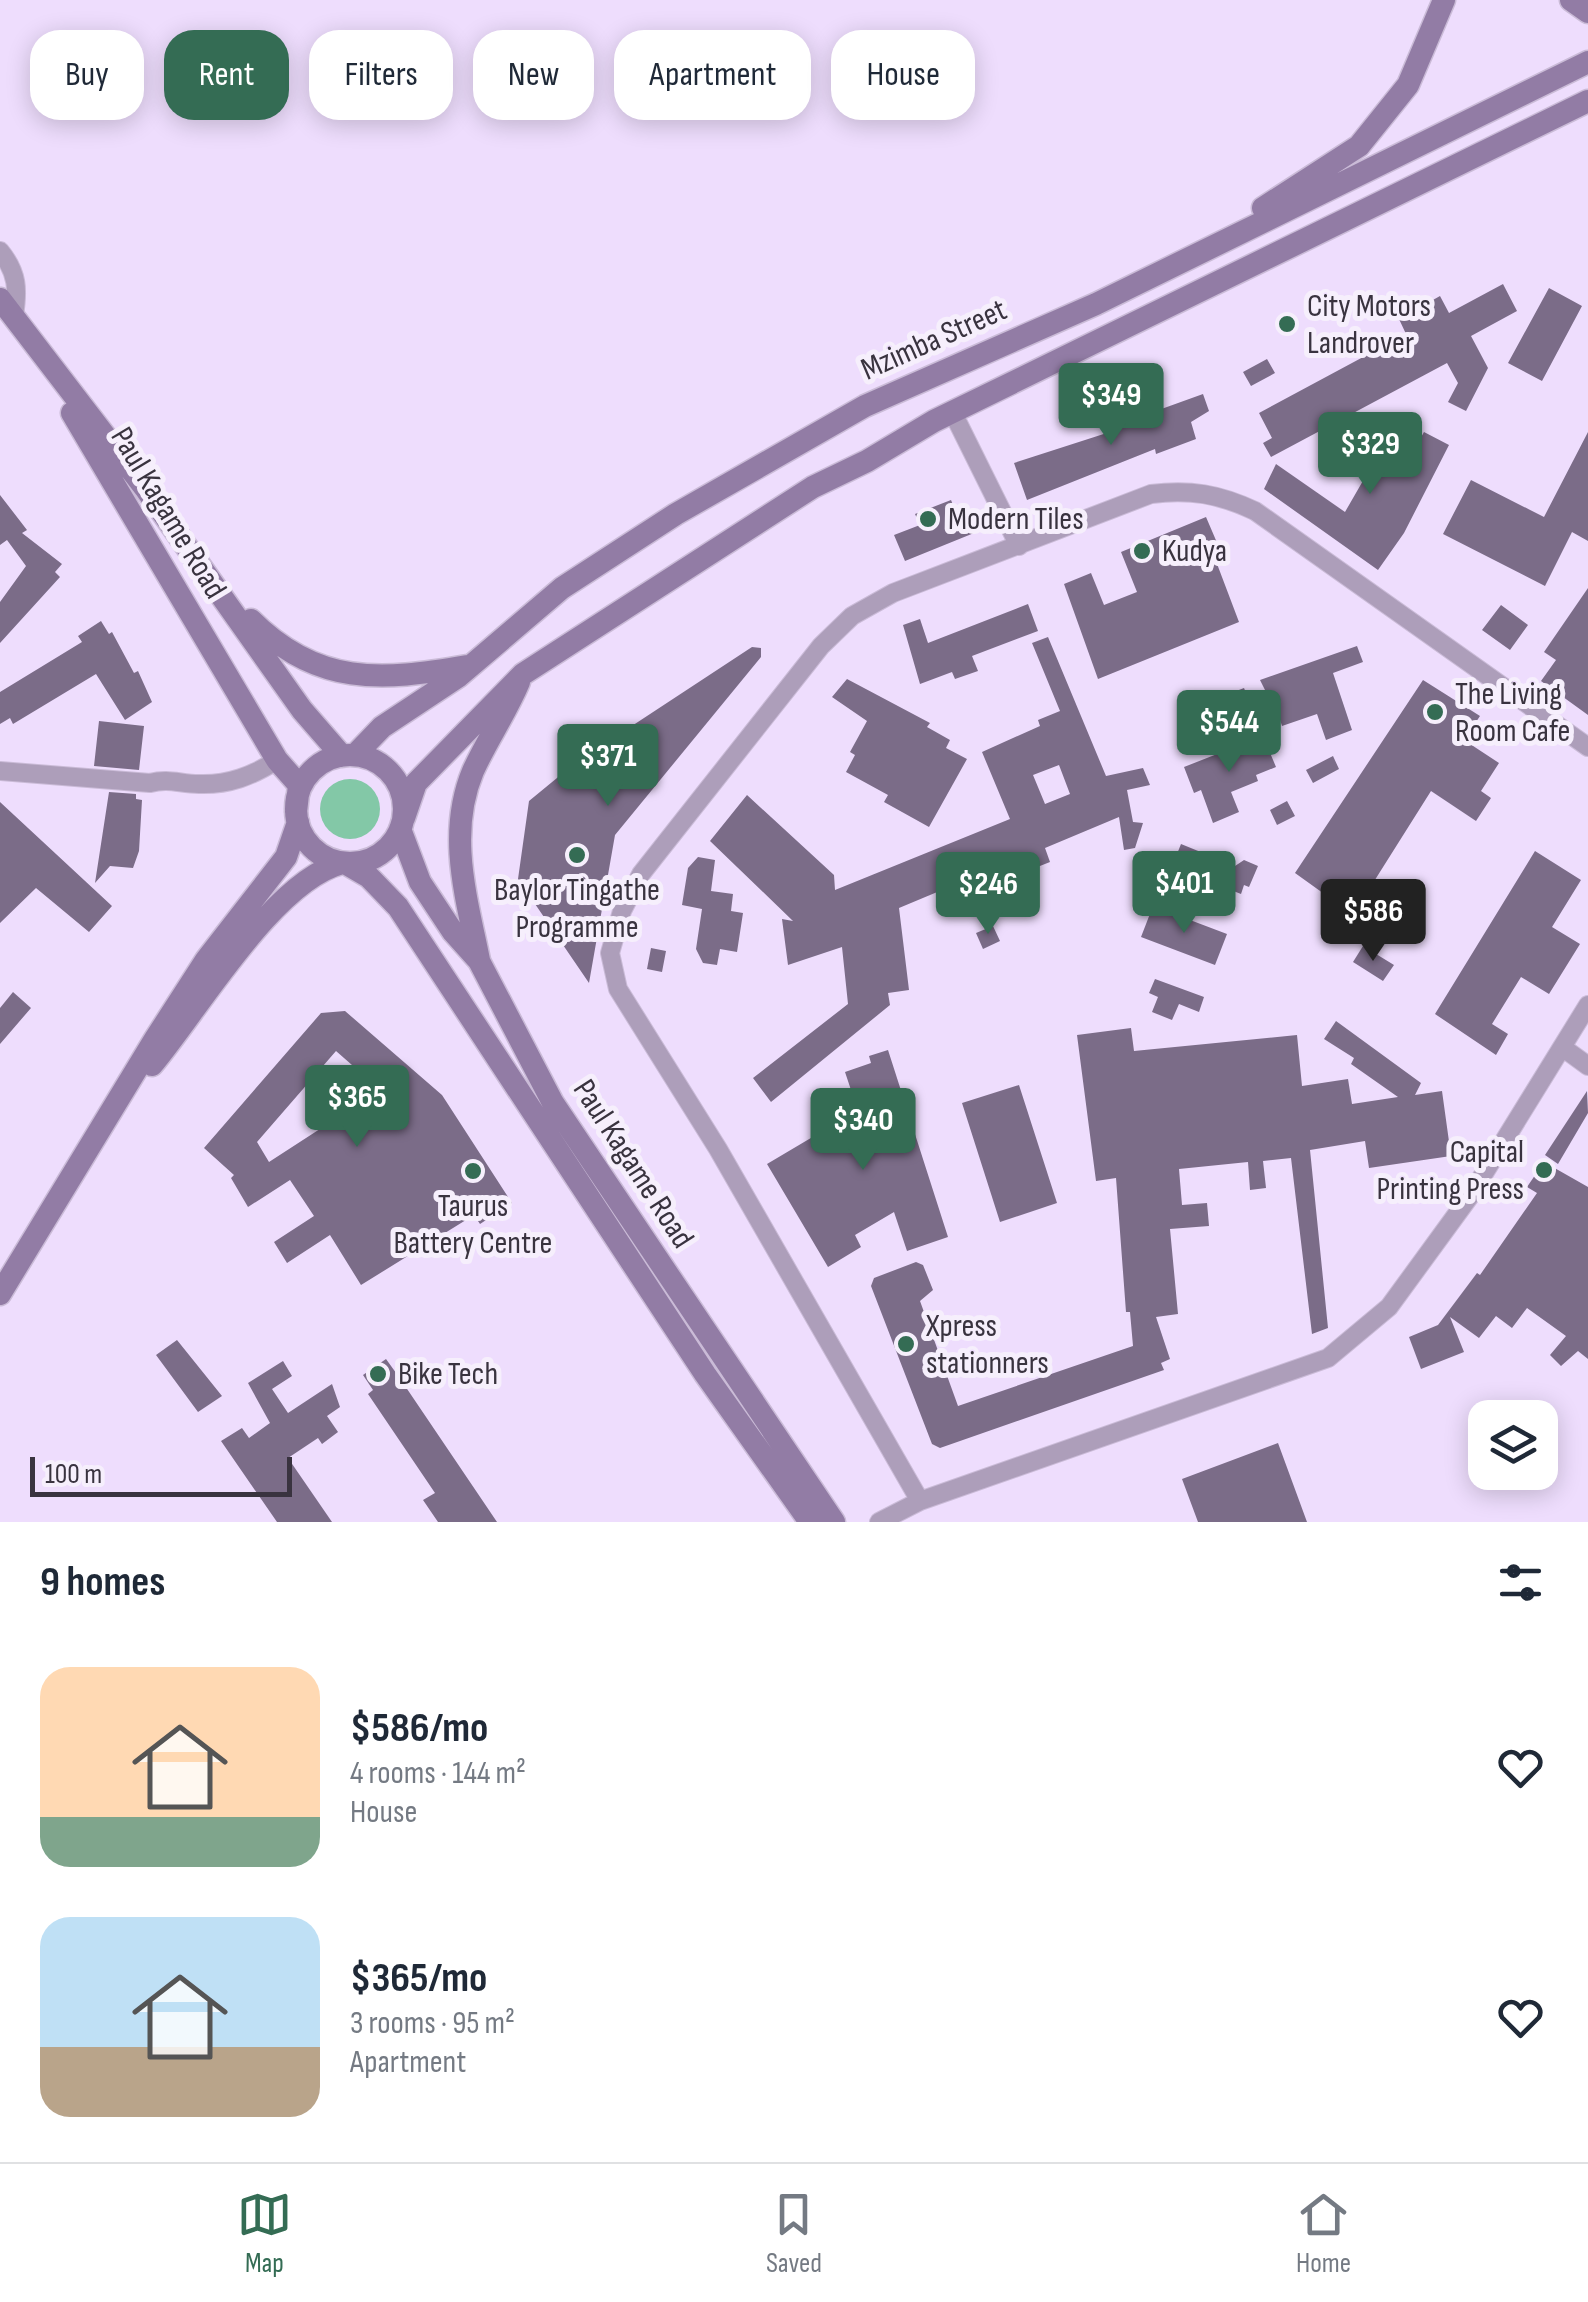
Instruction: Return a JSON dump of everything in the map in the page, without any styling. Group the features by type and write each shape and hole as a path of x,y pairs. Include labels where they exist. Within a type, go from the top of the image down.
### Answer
{"main road":[{"path":"1176,264 1359,146 1408,85 1444,0"},
{"path":"1571,0 1588,12"},
{"name":"Mzimba Street","path":"348,756 382,726 472,665 562,588 676,514 864,406 1176,264 1588,62"},
{"path":"115,1110 267,916 300,884 343,863 374,858 387,849 402,824 416,784 523,674 813,486 953,413 1582,108"},
{"name":"Paul Kagame Road","path":"7,308 302,710 348,756"},
{"name":"Paul Kagame Road","path":"36,349 277,760 299,785 297,817"},
{"path":"209,580 270,640 318,667 360,677 413,675 472,665"},
{"path":"479,961 458,842 462,805 473,772 523,674"},
{"path":"0,1294 206,960 286,857 299,792 309,775 324,762 348,756 382,766 393,776 404,804 402,824"},
{"path":"297,817 314,849 368,877 398,906 705,1374 810,1522"},
{"name":"Paul Kagame Road","path":"402,824 420,882 479,961 553,1103 834,1522"}],"street":[{"path":"0,251 12,266 18,289 7,308"},
{"path":"953,413 1018,546"},
{"path":"920,1502 747,1198 618,989 610,954 622,911 641,874 822,646 852,616 893,593 1151,494 1186,490 1227,498 1255,510 1588,747"},
{"path":"0,771 150,783 169,778 197,784 249,778 277,760"},
{"path":"879,1522 920,1502 1328,1358 1389,1307 1470,1196 1588,1005"},
{"path":"1562,1048 1588,1066"}],"green space":[{"path":"350,779 371,788 380,809 371,830 350,839 329,830 320,809 329,788"}],"building":[{"path":"1503,284 1517,311 1471,336 1488,368 1466,411 1448,402 1458,383 1447,363 1271,457 1263,443 1272,438 1259,413 1406,334 1399,319 1440,296 1449,313"},
{"path":"1549,288 1582,306 1542,381 1508,363"},
{"path":"1267,359 1275,373 1251,386 1243,372"},
{"path":"1203,394 1209,411 1191,422 1196,439 1156,454 1155,449 1027,500 1014,463 1144,421 1142,416"},
{"path":"1394,427 1419,441 1424,432 1449,445 1404,533 1378,570 1264,489 1276,464 1345,512"},
{"path":"1588,432 1588,541 1572,532 1545,586 1443,534 1471,480 1544,517"},
{"path":"0,495 27,530 22,533 62,564 55,572 60,577 0,643 0,602 26,566 7,540 0,545"},
{"path":"951,500 955,510 968,505 979,531 905,561 894,535 920,525 915,514"},
{"path":"1206,517 1218,545 1211,548 1239,622 1098,679 1064,584 1091,573 1104,605 1137,592 1121,552"},
{"path":"1588,588 1588,715 1541,681 1556,660 1544,652"},
{"path":"1028,604 1038,631 972,656 978,671 955,679 952,672 920,684 903,625 920,619 928,643"},
{"path":"1501,605 1528,625 1510,650 1482,630"},
{"path":"101,621 109,634 112,632 134,673 138,671 152,702 125,720 96,674 13,724 10,718 0,724 0,692 82,642 78,636"},
{"path":"1048,637 1106,776 1143,768 1150,785 1127,790 1133,822 1143,823 1135,848 1124,850 1119,817 1045,848 1050,862 1002,881 997,867 899,908 909,990 888,993 890,1005 771,1102 753,1078 848,1004 842,947 788,965 782,919 793,921 710,841 747,795 834,875 835,890 1010,819 982,752 1040,726 1038,720 1060,711 1032,643","holes":["1059,765 1070,794 1045,804 1033,775"]},
{"path":"1357,646 1363,662 1333,673 1352,730 1326,740 1317,714 1282,726 1272,695 1268,696 1260,680"},
{"path":"752,647 761,648 761,657 615,835 589,983 518,879 529,801 574,764"},
{"path":"847,679 930,723 927,727 950,740 946,748 967,759 929,827 884,802 888,795 846,772 855,755 850,752 867,721 832,697"},
{"path":"1423,680 1480,716 1464,740 1499,763 1481,791 1491,798 1476,821 1431,791 1361,902 1341,906 1295,873"},
{"path":"1244,688 1250,703 1221,715 1225,723 1197,734 1188,710"},
{"path":"99,721 144,726 139,770 94,766"},
{"path":"1263,736 1276,767 1256,775 1258,781 1231,792 1239,812 1213,823 1201,790 1194,793 1184,767"},
{"path":"1333,756 1339,769 1313,783 1306,770"},
{"path":"109,792 136,794 136,799 142,800 139,851 133,868 110,866 95,883"},
{"path":"1287,801 1295,816 1277,825 1270,810"},
{"path":"0,802 112,906 89,932 36,888 0,923"},
{"path":"1181,844 1235,866 1244,860 1258,866 1249,887 1244,885 1241,894 1183,871 1173,864"},
{"path":"1535,851 1581,880 1552,927 1580,944 1549,994 1521,977 1492,1024 1508,1034 1496,1055 1435,1014"},
{"path":"698,857 715,860 711,891 733,894 731,911 743,913 737,952 720,949 717,965 703,963 696,949 702,909 682,905 688,868"},
{"path":"1153,906 1227,934 1215,965 1141,937"},
{"path":"993,926 1000,941 983,949 976,933"},
{"path":"1363,946 1394,965 1383,981 1353,962"},
{"path":"651,948 666,951 662,972 647,969"},
{"path":"1155,979 1204,997 1199,1012 1179,1004 1172,1020 1152,1012 1158,997 1149,993"},
{"path":"13,992 31,1008 0,1044 0,1008"},
{"path":"345,1011 442,1095 512,1203 480,1224 474,1215 361,1285 330,1235 287,1263 274,1242 314,1216 290,1180 248,1207 231,1178 234,1175 204,1148 321,1013","holes":["336,1051 376,1086 360,1103 269,1162 257,1142"]},
{"path":"1336,1021 1421,1083 1415,1095 1442,1091 1451,1156 1369,1168 1365,1141 1310,1150 1328,1328 1312,1334 1291,1158 1263,1161 1266,1188 1250,1190 1248,1162 1179,1169 1182,1205 1207,1203 1209,1226 1170,1229 1178,1314 1156,1317 1170,1359 1161,1363 1164,1370 940,1448 932,1444 871,1286 874,1278 916,1262 923,1265 933,1290 920,1301 958,1406 1133,1346 1130,1312 1126,1312 1116,1178 1096,1181 1077,1035 1131,1028 1134,1051 1297,1035 1302,1086 1348,1079 1352,1104 1398,1097 1351,1064 1354,1058 1324,1039"},
{"path":"888,1050 948,1237 907,1251 894,1212 855,1235 861,1247 828,1267 767,1164 821,1132 826,1141 833,1137 843,1153 867,1138 845,1072 871,1063 869,1056"},
{"path":"1019,1085 1057,1203 1000,1222 962,1103"},
{"path":"1587,1091 1588,1113 1558,1164 1545,1155"},
{"path":"1544,1162 1588,1187 1588,1359 1578,1351 1561,1366 1550,1355 1566,1336 1527,1308 1512,1328 1496,1316 1479,1338 1450,1317 1464,1352 1421,1369 1409,1337 1438,1325 1477,1273 1480,1275 1537,1193 1527,1187"},
{"path":"177,1340 222,1396 198,1412 156,1355"},
{"path":"386,1359 497,1522 438,1522 423,1500 435,1493 368,1394 373,1390 363,1375"},
{"path":"283,1361 292,1376 272,1389 288,1413 332,1384 340,1407 327,1416 338,1432 322,1444 318,1438 288,1458 332,1522 277,1522 221,1441 242,1428 249,1438 270,1423 248,1383"},
{"path":"1278,1443 1307,1522 1198,1522 1182,1479"}],"place":[{"name":"City Motors Landrover","path":"1287,324"},
{"name":"Modern Tiles","path":"928,519"},
{"name":"Kudya","path":"1142,551"},
{"name":"The Living Room Cafe","path":"1435,712"},
{"name":"Baylor Tingathe Programme","path":"577,855"},
{"name":"Capital Printing Press","path":"1544,1170"},
{"name":"Taurus Battery Centre","path":"473,1171"},
{"name":"Xpress stationners","path":"906,1344"},
{"name":"Bike Tech","path":"378,1374"}]}
